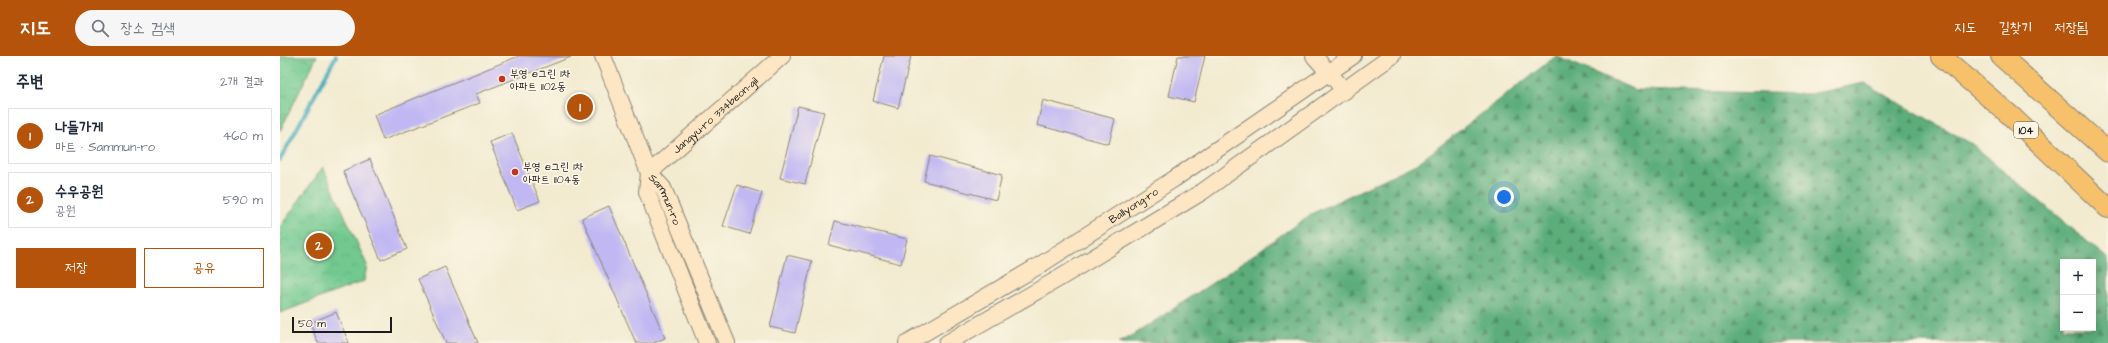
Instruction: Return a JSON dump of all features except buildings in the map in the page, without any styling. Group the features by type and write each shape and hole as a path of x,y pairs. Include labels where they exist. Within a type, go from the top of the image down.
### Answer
{"highway":[{"name":"104","path":"1941,56 2011,116 2108,208"},
{"path":"2001,56 2108,152"}],"street":[{"name":"Sammun-ro","path":"603,56 649,173 663,188 727,343"},
{"name":"Jangyu-ro 334beon-gil","path":"649,173 782,56"},
{"path":"1314,56 1345,91"},
{"name":"Ballyong-ro","path":"907,343 1046,260 1174,179 1329,74 1353,56"},
{"path":"947,343 1058,280 1202,192 1392,56"},
{"name":"Sammun-ro","path":"649,173 647,192 707,343"}],"green space":[{"path":"280,56 317,56 280,131"},
{"path":"1556,56 1635,90 1810,94 1864,83 1972,144 2108,259 2108,343 1118,343 1132,336 1229,272 1311,214 1418,163"},
{"path":"323,167 367,265 364,281 280,313 280,227"}],"waterway":[{"path":"280,160 336,56"}],"place":[{"name":"부영 e그린 1차 아파트 1102동","path":"502,79"},
{"name":"나들가게","path":"580,107"},
{"name":"부영 e그린 1차 아파트 1104동","path":"515,172"},
{"name":"수우공원","path":"319,246"}]}
